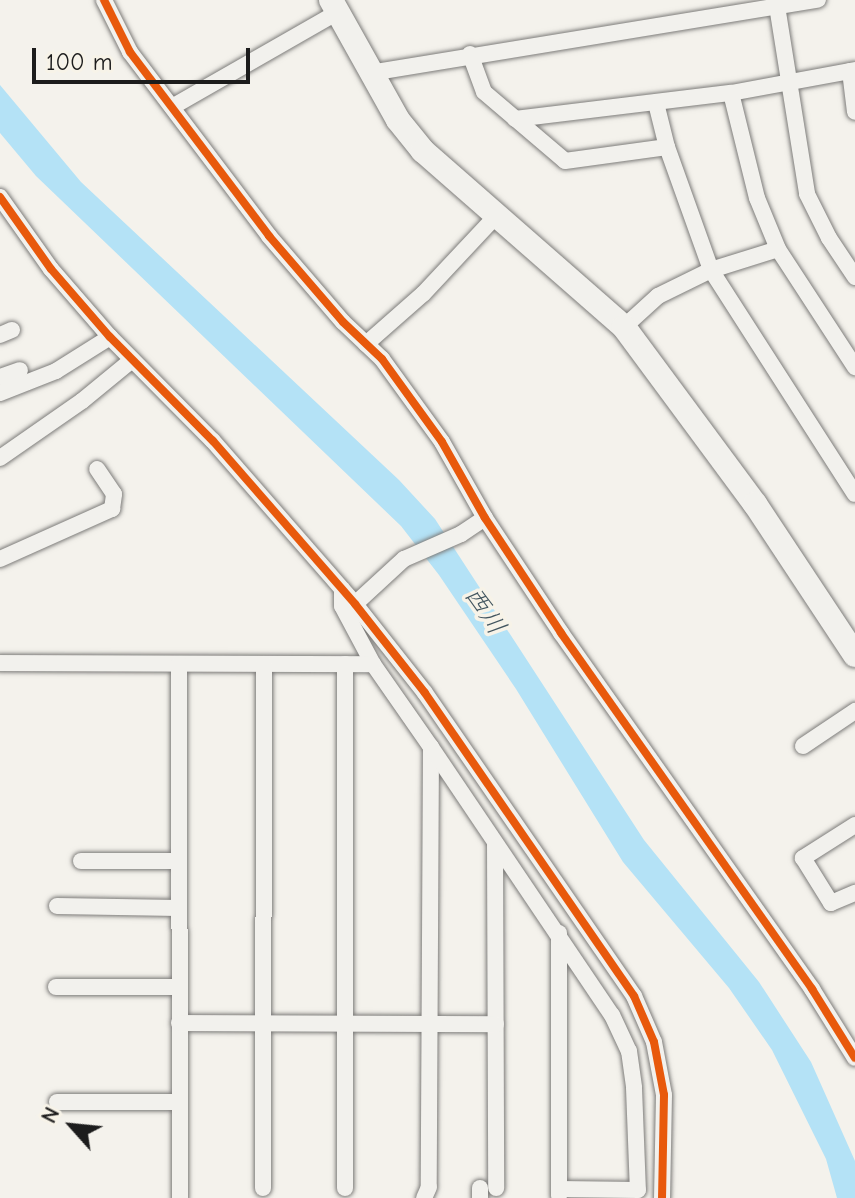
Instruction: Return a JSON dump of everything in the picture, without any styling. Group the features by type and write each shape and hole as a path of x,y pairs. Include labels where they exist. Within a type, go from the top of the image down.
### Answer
{"street":[{"path":"104,0 130,52 269,236 382,359 442,442 485,518 612,709 812,989 855,1058"},
{"path":"370,73 470,54 818,0"},
{"path":"172,107 334,6 398,120 423,151 624,327 755,504 854,652"},
{"path":"777,6 807,194 829,238 855,277"},
{"path":"470,54 484,92 565,161 667,147"},
{"path":"515,119 731,93 852,70 855,112"},
{"path":"731,93 757,198 778,249 855,367"},
{"path":"656,103 667,147 711,270 855,494"},
{"path":"0,197 51,269 110,337 213,441 355,604 425,693 634,996 654,1042 664,1095 662,1198"},
{"path":"366,344 423,294 496,216"},
{"path":"624,327 658,296 711,270 778,249"},
{"path":"0,393 56,371 110,337"},
{"path":"0,458 82,401 132,360"},
{"path":"0,377 20,370"},
{"path":"0,559 112,509 114,494 97,469"},
{"path":"355,604 404,559 461,534 485,518"},
{"path":"342,589 342,606 373,664 559,933 612,1015 629,1051 634,1088 638,1190 603,1194 559,1193 559,933"},
{"path":"0,663 373,664"},
{"path":"179,664 180,1198"},
{"path":"263,1188 264,664"},
{"path":"345,664 345,1188"},
{"path":"803,746 855,711"},
{"path":"424,1198 429,1187 431,747"},
{"path":"855,825 803,858 831,903 855,893"},
{"path":"485,1191 496,1024 495,843"},
{"path":"81,861 178,861"},
{"path":"57,906 178,908"},
{"path":"56,987 179,987"},
{"path":"179,1023 496,1024"},
{"path":"57,1102 179,1102"}],"water":[{"name":"西川","path":"0,85 81,182 399,480 435,519 644,840 759,982 811,1062 855,1161 855,1198 837,1198 826,1159 772,1050 729,988 623,862 516,689 439,575 401,526 36,176 0,133"}],"cycle path":[{"path":"104,0 130,52 269,236 343,322 382,359 442,442 485,518 561,633 812,989 855,1058"},
{"path":"0,197 51,269 110,337 213,441 355,604 425,693 634,996 654,1042 664,1095 662,1198"}]}
